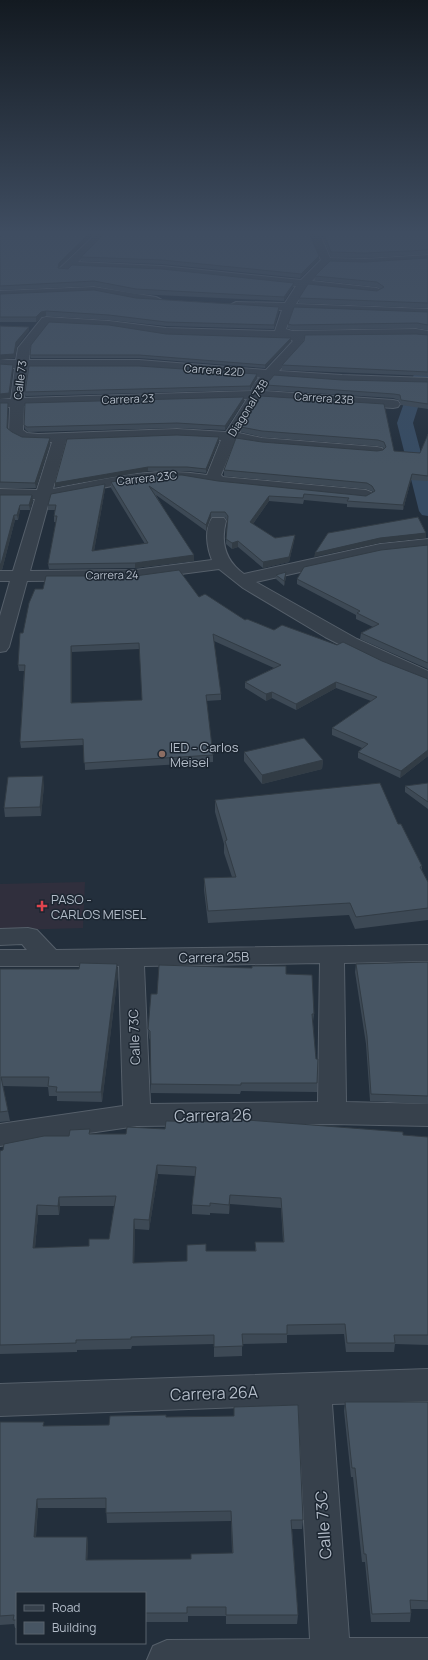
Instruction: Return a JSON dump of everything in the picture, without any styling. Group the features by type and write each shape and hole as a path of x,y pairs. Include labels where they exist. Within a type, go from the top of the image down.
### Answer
{"street":[{"path":"44,309 44,316"},
{"path":"286,309 280,330 292,335"},
{"path":"357,309 428,312"},
{"path":"23,327 44,316 166,332 292,335 416,333 428,335"},
{"name":"Calle 73","path":"44,316 24,348 17,403 16,432 24,437 60,437"},
{"path":"416,333 428,327"},
{"name":"Diagonal 73B","path":"218,482 214,476 230,436 256,395 259,385 299,342 298,337 292,335"},
{"name":"Carrera 22D","path":"0,364 139,364 270,374 428,382"},
{"name":"Carrera 23","path":"0,403 256,395"},
{"name":"Carrera 23B","path":"256,395 292,396 393,404"},
{"path":"0,647 60,437 177,433 230,436 262,442 377,451"},
{"name":"Carrera 23C","path":"0,494 44,495 158,475 182,475 218,482 366,496"},
{"path":"218,521 215,531 215,542 223,564 242,580 301,616 393,664 428,678"},
{"path":"242,580 380,549 428,544"},
{"name":"Carrera 24","path":"0,576 135,575 223,564"},
{"path":"0,937 28,936 50,958"},
{"name":"Carrera 25B","path":"0,958 131,958 428,953"},
{"path":"332,955 332,1113"},
{"name":"Calle 73C","path":"131,958 137,1115"},
{"name":"Carrera 26","path":"0,1135 137,1115 332,1113 428,1115"},
{"name":"Carrera 26A","path":"0,1400 428,1386"},
{"name":"Calle 73C","path":"314,1390 331,1658"},
{"path":"167,1660 428,1657"}],"shaded area":[{"name":"PASO - CARLOS MEISEL","path":"85,882 83,928 16,930 0,944 0,884"}],"building":[{"path":"0,309 278,309 274,325 166,322 109,315 46,311 41,312 36,317 0,317"},
{"path":"293,309 360,309 428,312 428,325 417,323 288,324"},
{"path":"49,322 109,325 166,334 291,338 265,365 139,355 30,355 31,345"},
{"path":"0,326 29,327 16,342 14,354 0,355"},
{"path":"305,335 428,335 428,372 282,365 304,341"},
{"path":"0,364 13,365 9,393 0,394"},
{"path":"29,366 139,366 257,374 250,386 25,392"},
{"path":"274,375 342,380 428,382 428,404 401,400 400,395 394,394 266,385"},
{"path":"261,396 384,404 394,451 420,453 428,434 428,476 412,474 403,505 347,501 349,498 304,494 303,498 269,496 250,522 275,538 295,535 289,557 263,562 238,541 232,543 226,539 228,516 225,512 211,512 206,525 149,486 194,555 135,563 48,564 57,516 54,516 56,505 48,505 51,494 105,484 92,551 148,543 111,482 158,475 182,475 218,481 366,496 375,491 372,486 367,483 224,470 236,438 262,442 377,451 383,450 386,447 384,442 378,440 262,431 241,427"},
{"path":"244,397 225,426 177,423 27,427 24,425 25,403"},
{"path":"0,403 8,403 7,428 12,432 22,437 50,438 35,483 0,482"},
{"path":"177,435 219,437 206,469 187,467 148,467 55,483 67,439"},
{"path":"0,495 32,495 29,505 20,505 17,515 14,515 1,564 0,564"},
{"path":"418,517 426,533 380,538 315,553 328,533"},
{"path":"428,545 428,663 361,633 379,624 357,613 360,611 297,579 304,567 381,550"},
{"path":"179,570 199,597 205,594 245,620 247,619 274,630 282,625 337,645 343,642 382,661 428,679 428,750 401,771 358,752 368,744 332,728 377,697 336,682 296,704 272,692 266,694 245,682 281,665 213,634 221,694 206,695 213,755 84,763 83,739 20,742 25,665 18,665 20,633 23,633 29,603 35,589 43,589 46,576 135,576","holes":["139,643 142,700 71,703 71,646"]},
{"path":"286,572 284,581 276,575"},
{"path":"304,738 323,760 262,775 244,752"},
{"path":"43,776 40,807 4,808 8,777"},
{"path":"380,783 398,824 401,824 422,866 420,867 428,882 428,908 356,917 350,903 208,911 204,878 236,877 215,800"},
{"path":"428,783 428,802 405,786"},
{"path":"428,962 428,1096 371,1094 367,1036 356,964"},
{"path":"80,963 117,964 101,1092 56,1092 57,1087 48,1086 49,1077 1,1077 8,1111 0,1112 0,969 79,969"},
{"path":"159,965 252,968 252,966 286,966 286,974 312,975 314,1014 312,1014 316,1059 318,1059 317,1083 241,1083 241,1085 151,1084 150,1031 148,1029 151,994 157,994"},
{"path":"221,1118 403,1132 403,1135 428,1137 428,1335 394,1335 395,1343 347,1343 345,1324 287,1325 287,1334 242,1334 243,1346 214,1347 214,1335 131,1337 131,1339 76,1340 76,1343 0,1345 0,1151 3,1150 4,1144 44,1136 69,1136 70,1130 90,1129 89,1134 126,1134 127,1127 165,1129 166,1121 221,1122","holes":["157,1165 196,1167 192,1205 210,1206 210,1203 229,1205 230,1195 281,1198 284,1242 255,1242 256,1251 206,1251 206,1244 187,1245 187,1261 133,1263 134,1219 149,1220","116,1196 109,1239 89,1239 89,1246 33,1248 37,1205 58,1206 59,1197"]},
{"path":"345,1402 428,1402 428,1601 410,1600 411,1613 372,1614 366,1554 364,1554 355,1468 352,1468"},
{"path":"298,1405 303,1520 291,1520 298,1615 226,1615 226,1607 187,1607 187,1613 146,1613 146,1592 16,1592 16,1620 13,1620 14,1615 0,1616 0,1422 44,1422 43,1426 109,1425 110,1416 234,1416 234,1407","holes":["106,1498 106,1513 231,1511 233,1553 191,1554 191,1559 86,1560 87,1537 34,1537 37,1499"]}],"waterway":[{"path":"428,354 405,423 428,511"}],"place":[{"name":"IED - Carlos Meisel","path":"162,754"},
{"name":"PASO - CARLOS MEISEL","path":"42,906"}]}
